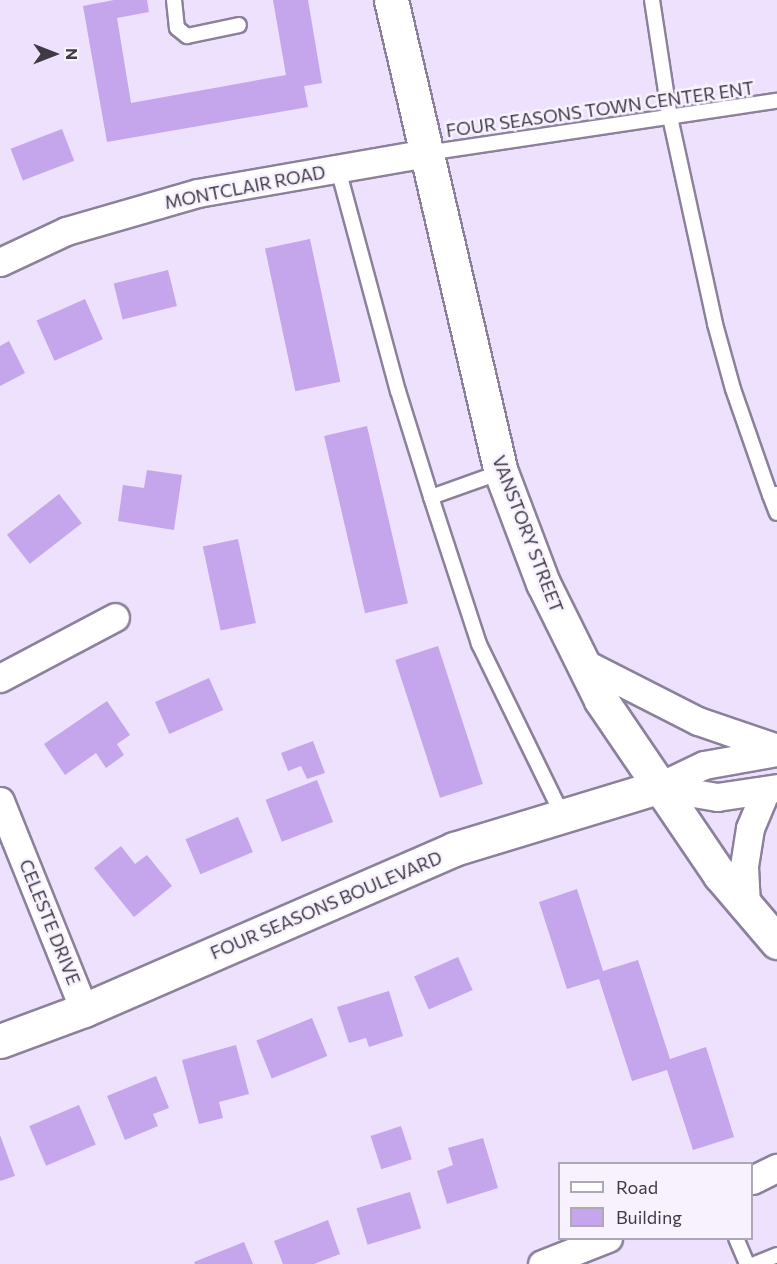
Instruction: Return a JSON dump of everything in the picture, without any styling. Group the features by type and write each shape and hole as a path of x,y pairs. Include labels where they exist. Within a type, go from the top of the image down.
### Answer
{"street":[{"name":"VANSTORY STREET","path":"391,0 501,472 543,583 601,700 658,787 746,905 777,942"},
{"name":"MONTCLAIR ROAD","path":"0,262 66,231 198,193 428,153"},
{"path":"0,678 115,617"},
{"path":"582,662 698,721 777,748"},
{"name":"FOUR SEASONS BOULEVARD","path":"0,1041 84,1010 454,849 658,787 704,765 777,752"},
{"name":"FOUR SEASONS BOULEVARD","path":"658,787 717,797 772,789"},
{"path":"746,905 744,866 750,828 772,789"},
{"name":"CELESTE DRIVE","path":"0,801 84,1010"},
{"path":"753,1180 777,1168"},
{"path":"542,1264 605,1240"}],"lane":[{"path":"174,0 177,28 187,36 239,25"},
{"path":"652,0 670,117 715,324 733,389 774,494 777,513"},
{"name":"FOUR SEASONS TOWN CENTER ENT","path":"428,153 777,101"},
{"path":"338,169 398,391 479,644 563,816"},
{"path":"431,497 501,472"},
{"path":"736,1240 747,1264"},
{"path":"755,1264 777,1255"}],"building":[{"path":"114,0 147,0 149,12 117,18 131,103 286,75 273,0 308,0 322,83 304,86 308,107 107,142 83,6"},
{"path":"62,129 74,161 23,180 11,149"},
{"path":"310,239 340,382 295,391 265,249"},
{"path":"168,270 177,306 123,319 114,284"},
{"path":"85,299 103,339 54,361 37,321"},
{"path":"9,341 25,373 0,386 0,346"},
{"path":"367,426 408,603 365,613 324,436"},
{"path":"147,470 182,475 174,530 118,521 123,485 144,488"},
{"path":"59,494 82,523 30,564 7,535"},
{"path":"238,539 256,623 221,631 203,546"},
{"path":"438,646 483,784 440,798 395,660"},
{"path":"209,678 223,710 169,734 155,702"},
{"path":"107,701 130,735 117,744 124,755 106,768 96,753 65,775 44,744"},
{"path":"313,741 325,773 307,779 301,766 288,771 281,753"},
{"path":"317,780 333,822 282,842 266,800"},
{"path":"238,817 253,852 200,874 186,839"},
{"path":"121,846 135,864 147,855 172,886 134,917 94,868"},
{"path":"577,889 603,971 638,960 670,1059 706,1047 734,1137 693,1150 667,1070 632,1081 599,979 567,989 539,902"},
{"path":"458,957 473,990 429,1009 414,977"},
{"path":"389,991 403,1036 369,1047 366,1038 349,1043 337,1007"},
{"path":"312,1018 327,1056 272,1078 256,1040"},
{"path":"236,1045 249,1094 219,1102 223,1118 199,1124 182,1060"},
{"path":"156,1076 169,1108 153,1114 158,1126 125,1140 107,1096"},
{"path":"79,1105 96,1145 46,1166 29,1126"},
{"path":"401,1126 412,1159 381,1169 371,1136"},
{"path":"0,1135 15,1176 0,1181"},
{"path":"483,1138 498,1188 447,1204 437,1171 453,1165 448,1148"},
{"path":"410,1192 421,1228 368,1245 356,1208"},
{"path":"328,1220 340,1254 314,1264 283,1264 274,1241"},
{"path":"244,1242 253,1264 195,1264 194,1262"}]}
